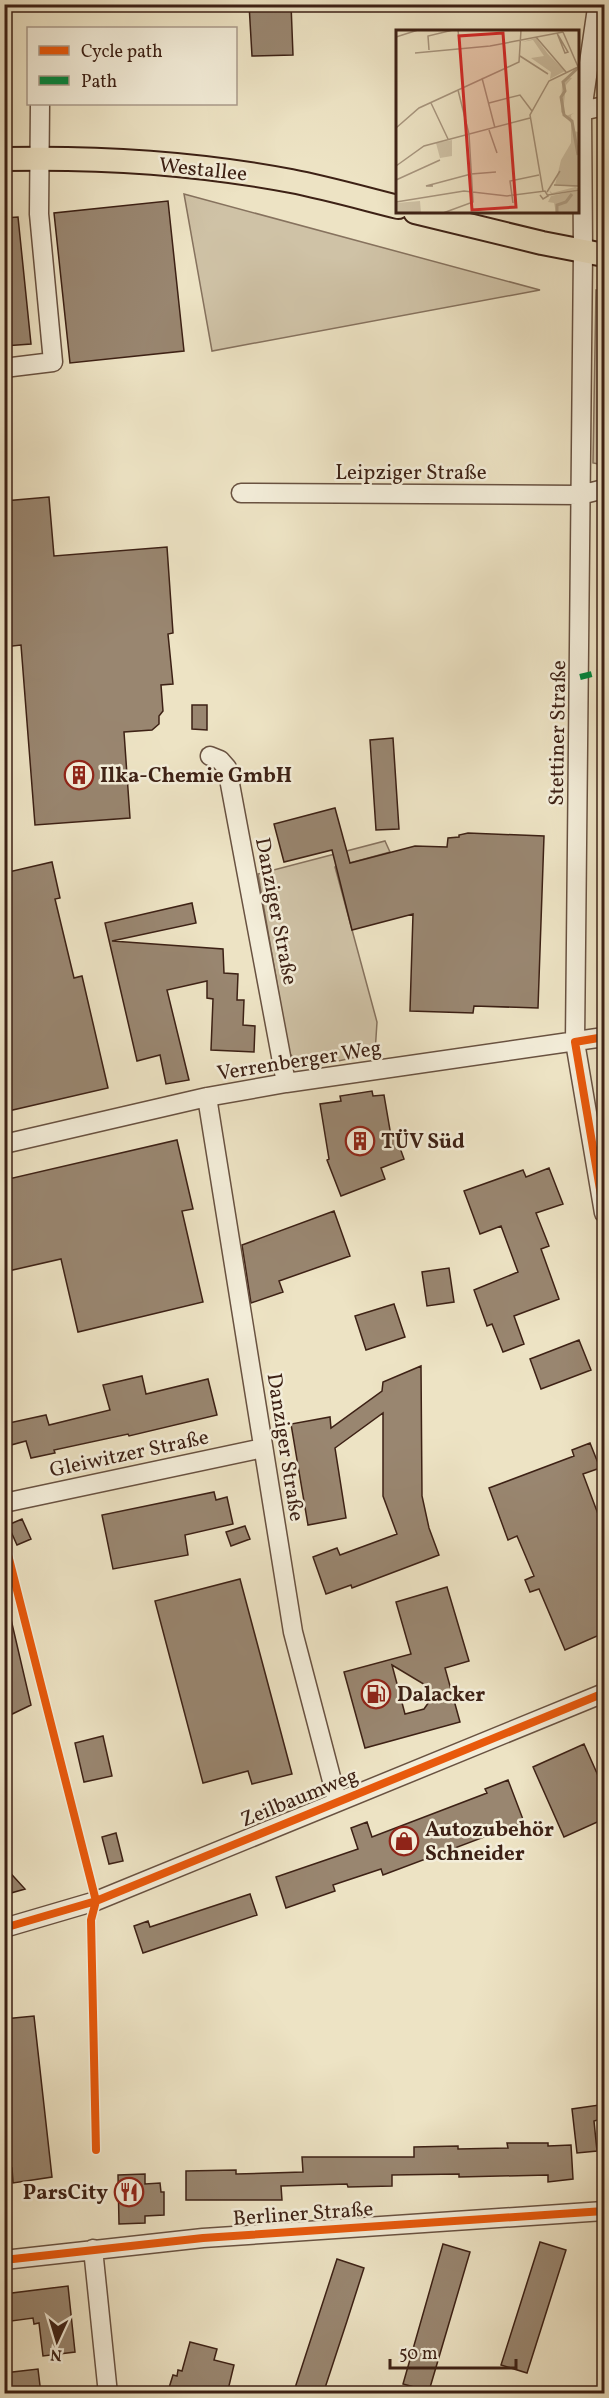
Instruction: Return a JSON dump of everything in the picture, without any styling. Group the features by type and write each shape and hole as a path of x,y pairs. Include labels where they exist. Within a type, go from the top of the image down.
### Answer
{"main road":[{"name":"Westallee","path":"4,159 110,160 230,171 292,181 396,207"},
{"path":"419,213 594,253"}],"street":[{"name":"Stettiner Straße","path":"597,8 582,111 594,253 580,495 575,1042 604,1213"},
{"path":"4,368 53,362 39,214 41,158 39,105"},
{"path":"582,111 604,106"},
{"name":"Leipziger Straße","path":"241,493 580,495 604,489"},
{"name":"Danziger Straße","path":"210,756 220,760 227,768 286,1083"},
{"name":"Verrenberger Weg","path":"4,1144 207,1097 286,1083 604,1037"},
{"name":"Danziger Straße","path":"207,1097 293,1632 337,1800"},
{"name":"Gleiwitzer Straße","path":"4,1503 263,1448"},
{"name":"Zeilbaumweg","path":"4,1928 96,1900 604,1692"},
{"name":"Berliner Straße","path":"4,2260 215,2237 604,2211"},
{"path":"93,2249 108,2394"}],"shaded area":[{"path":"184,194 540,290 212,351"},
{"path":"596,290 604,291 604,465 593,463"},
{"path":"385,841 390,852 335,867 377,1022 375,1053 311,1067 298,1062 289,1053 258,874"}],"building":[{"path":"249,4 291,4 293,55 252,56"},
{"path":"168,201 184,351 70,363 54,213"},
{"path":"18,217 31,344 4,346 4,218"},
{"path":"49,497 54,556 167,547 173,633 168,634 173,684 161,685 163,711 159,716 159,724 152,730 124,732 130,818 35,825 21,645 4,647 4,501"},
{"path":"192,705 207,705 207,730 192,729"},
{"path":"393,738 399,829 376,830 370,740"},
{"path":"335,808 350,863 415,846 447,847 448,838 468,833 544,836 538,1008 474,1006 473,1013 410,1011 413,914 352,930 332,850 284,862 274,824"},
{"path":"52,862 60,898 55,899 74,978 82,976 108,1088 4,1112 4,873"},
{"path":"192,903 196,923 112,941 223,949 224,973 238,974 237,1000 244,1000 243,1025 255,1026 254,1052 211,1050 213,999 207,998 207,981 167,990 189,1080 166,1084 160,1055 137,1061 105,923"},
{"name":"TÜV Süd","path":"372,1091 373,1096 384,1095 391,1136 395,1134 404,1159 381,1168 385,1179 341,1196 327,1160 329,1159 320,1104 341,1101 340,1096"},
{"path":"177,1140 193,1209 182,1211 203,1302 78,1332 61,1259 4,1272 4,1180"},
{"path":"549,1168 563,1204 536,1213 549,1246 541,1249 559,1299 514,1316 524,1344 503,1352 492,1324 487,1326 474,1290 518,1272 501,1226 480,1234 464,1191 523,1170 526,1177"},
{"path":"334,1211 350,1256 279,1281 283,1292 251,1303 242,1245"},
{"path":"449,1268 454,1302 427,1306 422,1272"},
{"path":"394,1304 405,1337 366,1350 355,1316"},
{"path":"579,1340 591,1370 541,1389 530,1359"},
{"path":"421,1366 422,1496 429,1528 439,1555 352,1588 351,1585 326,1594 313,1557 337,1548 340,1555 397,1534 383,1496 383,1413 335,1448 346,1518 308,1525 291,1424 330,1417 331,1428 382,1391 383,1382"},
{"path":"142,1376 146,1394 208,1379 217,1415 129,1436 128,1434 54,1450 55,1453 31,1458 26,1441 11,1445 9,1439 4,1440 4,1424 46,1415 49,1425 110,1410 103,1385"},
{"path":"590,1443 600,1468 583,1474 598,1514 604,1511 604,1633 565,1650 539,1589 530,1592 525,1580 534,1576 517,1536 508,1540 489,1488 574,1456 572,1450"},
{"path":"214,1492 216,1500 227,1497 233,1524 185,1535 188,1555 113,1569 102,1515"},
{"path":"22,1519 31,1539 17,1545 8,1525"},
{"path":"245,1526 250,1539 231,1546 226,1532"},
{"path":"240,1579 292,1774 252,1784 248,1771 203,1783 155,1601"},
{"path":"447,1587 469,1661 445,1668 460,1722 365,1748 344,1672 411,1654 396,1602","holes":["392,1665 427,1686 431,1699 424,1709 405,1714"]},
{"path":"4,1615 10,1615 31,1705 4,1718"},
{"path":"103,1736 112,1776 84,1782 75,1743"},
{"path":"584,1744 604,1789 604,1819 564,1837 533,1767"},
{"path":"508,1780 524,1822 383,1875 381,1869 333,1885 335,1891 286,1908 276,1877 358,1849 351,1828 367,1822 372,1837 487,1793 485,1789"},
{"path":"116,1833 123,1861 109,1864 102,1837"},
{"path":"4,1866 25,1889 4,1895"},
{"path":"250,1894 257,1915 143,1953 134,1926 148,1921 150,1927"},
{"path":"34,2016 52,2177 13,2183 12,2168 4,2169 4,2019"},
{"path":"599,2105 601,2119 594,2121 597,2151 577,2153 572,2109"},
{"path":"507,2143 571,2145 573,2179 548,2182 548,2175 459,2177 459,2174 392,2175 392,2186 348,2187 347,2184 281,2186 282,2200 186,2200 186,2171 236,2170 236,2174 303,2172 302,2157 414,2157 414,2147 508,2148"},
{"path":"145,2174 145,2184 160,2183 161,2192 164,2192 164,2215 145,2216 145,2223 119,2224 118,2175"},
{"path":"540,2242 566,2250 527,2373 501,2365"},
{"path":"443,2244 470,2252 429,2391 403,2384"},
{"path":"337,2259 364,2268 347,2321 323,2394 293,2394"},
{"path":"68,2286 75,2352 43,2356 39,2323 34,2324 33,2318 4,2322 4,2294"},
{"path":"190,2342 217,2349 214,2360 234,2365 227,2394 179,2394 168,2391 173,2375 177,2376 178,2370 182,2371"},
{"path":"38,2369 41,2394 4,2394 4,2373"}],"marked path":[{"path":"580,677 604,671"}],"cycle path":[{"path":"604,1037 575,1042 604,1213"},
{"path":"4,1539 96,1901 91,1920 96,2150"},
{"path":"4,1928 96,1901 604,1693"},
{"path":"4,2260 203,2238 604,2211"}],"place":[{"name":"Ilka-Chemie GmbH","path":"79,775"},
{"name":"TÜV Süd","path":"360,1141"},
{"name":"Dalacker","path":"376,1694"},
{"name":"Autozubehör Schneider","path":"404,1841"},
{"name":"ParsCity","path":"129,2192"}]}
